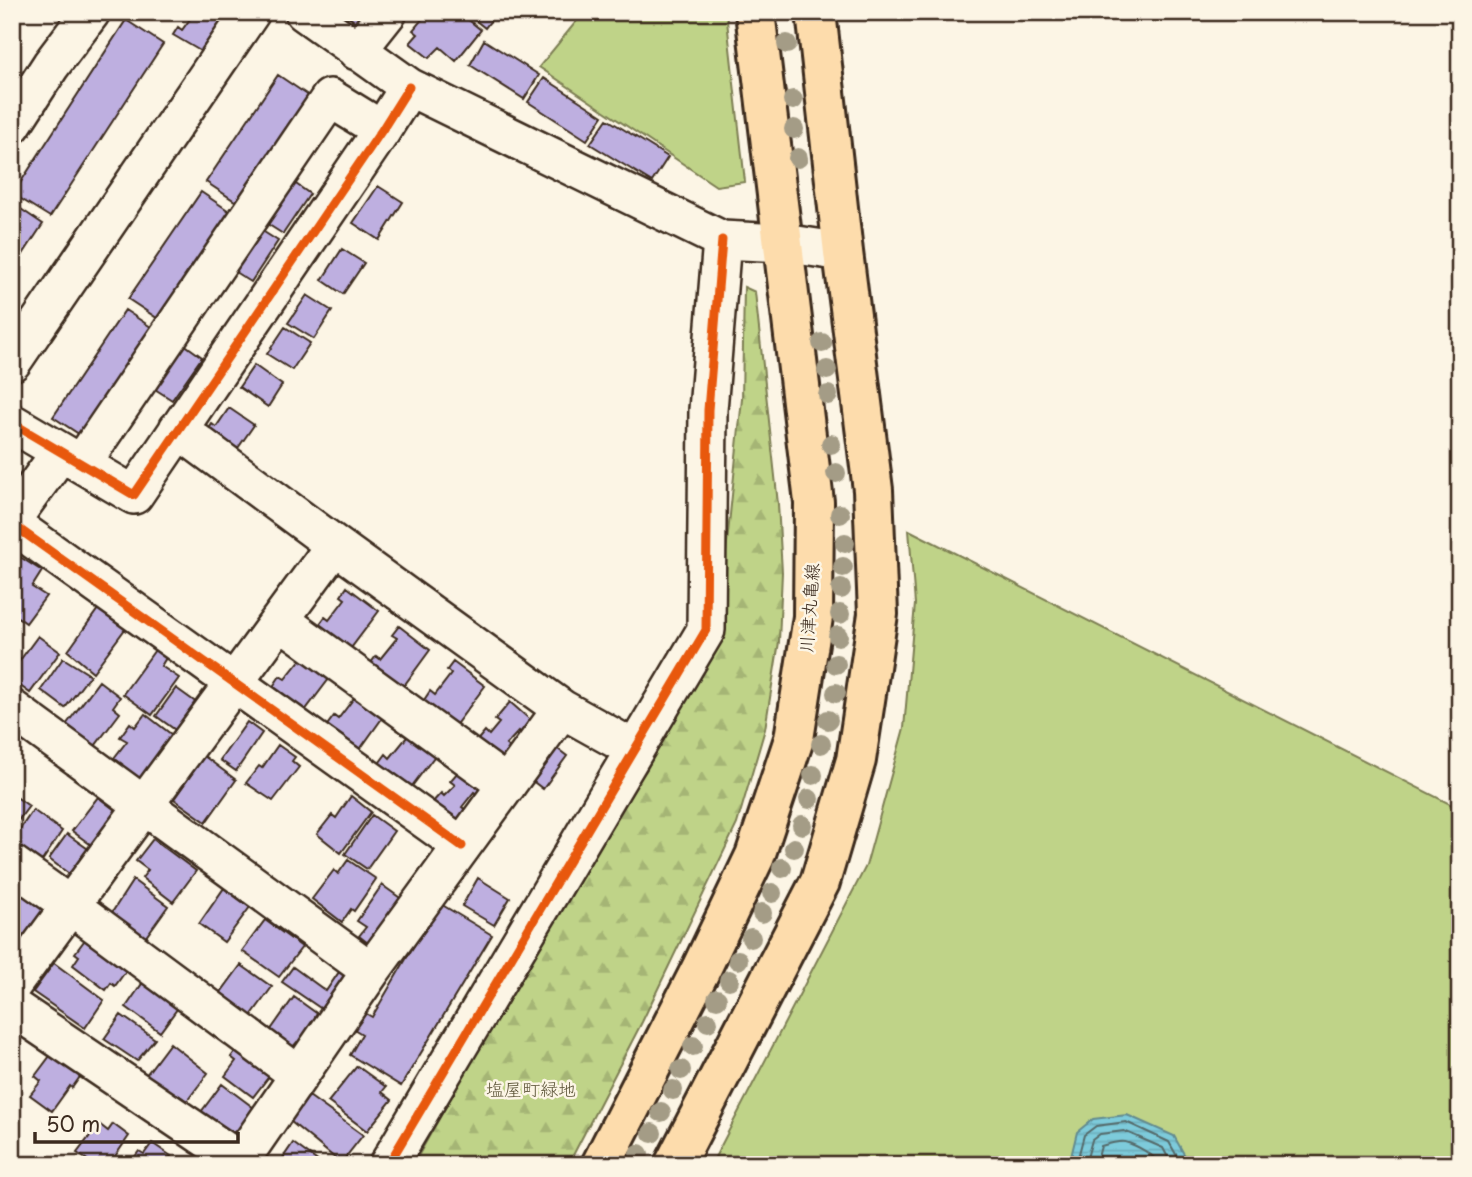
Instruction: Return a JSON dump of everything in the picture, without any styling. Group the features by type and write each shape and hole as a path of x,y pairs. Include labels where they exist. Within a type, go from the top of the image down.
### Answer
{"main road":[{"name":"川津丸亀線","path":"601,1165 755,856 794,739 813,617 814,502 755,12"},
{"path":"674,1165 820,881 856,760 878,614 873,490 816,12"}],"street":[{"path":"16,111 91,12"},
{"path":"12,362 251,12"},
{"path":"304,12 410,87 722,240 784,243 843,252"},
{"path":"358,51 388,12"},
{"path":"12,422 134,495 410,87"},
{"path":"382,131 330,98 71,457 12,521 462,846"},
{"path":"388,1165 706,630 708,410 722,240"},
{"path":"178,429 562,709 634,749"},
{"path":"12,985 335,545"},
{"path":"280,620 507,785"},
{"path":"12,709 371,971"},
{"path":"12,1007 243,1163 299,1075 371,971 562,709"},
{"path":"12,864 299,1075"}],"green space":[{"path":"584,12 726,12 745,182 716,186 539,67"},
{"name":"塩屋町緑地","path":"744,287 755,292 778,504 782,572 779,642 765,729 737,824 642,1022 568,1165 413,1165 590,850 647,769 700,666 721,601 742,399"},
{"path":"909,530 1460,809 1460,1165 711,1165 866,866 904,728 915,604"}],"water":[{"path":"1127,1115 1174,1136 1190,1165 1069,1165 1077,1132 1093,1119"}],"building":[{"path":"195,12 227,13 202,52 173,35 178,27 182,30"},
{"path":"343,12 369,12 359,25"},
{"path":"428,12 459,12 481,30 456,61 440,47 429,58 410,43 418,34 413,30"},
{"path":"465,12 497,12 485,28"},
{"path":"126,20 163,44 50,217 13,194"},
{"path":"484,40 539,75 524,99 470,65"},
{"path":"278,75 312,98 241,205 206,182"},
{"path":"544,78 603,116 587,140 528,102"},
{"path":"607,119 668,157 652,182 590,144"},
{"path":"286,177 310,194 283,234 258,218"},
{"path":"378,186 403,202 379,240 353,223"},
{"path":"201,192 235,215 163,322 128,299"},
{"path":"12,203 43,224 12,271"},
{"path":"253,225 278,241 251,282 227,267"},
{"path":"342,249 364,263 343,294 322,280"},
{"path":"307,295 332,311 314,339 288,323"},
{"path":"125,310 160,333 88,440 53,417"},
{"path":"285,327 310,343 292,370 267,354"},
{"path":"177,339 202,357 172,400 147,384"},
{"path":"254,365 282,385 268,407 239,387"},
{"path":"229,408 254,425 229,461 204,437 212,424 216,427"},
{"path":"12,552 42,571 32,587 46,596 26,623 12,613"},
{"path":"347,587 379,611 348,652 316,629 325,617 329,620 345,599 341,596"},
{"path":"103,602 131,621 93,672 68,651"},
{"path":"399,626 430,650 400,691 368,667 376,656 380,659 397,638 392,635"},
{"path":"38,636 60,652 30,693 12,680 12,671"},
{"path":"160,643 171,650 161,666 179,678 152,715 123,694"},
{"path":"303,646 335,671 304,712 272,688 280,676 285,679 301,659 297,655"},
{"path":"63,658 90,675 65,708 41,690"},
{"path":"453,662 485,686 454,727 422,703 430,691 435,695 451,674 447,670"},
{"path":"99,681 120,697 113,707 120,713 95,746 66,725"},
{"path":"357,686 388,710 358,752 325,728 334,716 338,719 354,698 350,695"},
{"path":"176,688 201,706 181,734 156,716"},
{"path":"510,702 536,725 526,737 519,731 506,745 515,752 502,767 475,743 485,731 489,735 499,723 495,720"},
{"path":"145,714 176,738 143,784 116,772 122,764 114,758 127,741 120,737 130,723 135,727"},
{"path":"247,722 262,733 236,771 220,760"},
{"path":"409,725 440,749 409,790 377,766 386,754 390,758 407,737 402,734"},
{"path":"550,743 567,756 543,789 526,776"},
{"path":"278,745 295,757 292,761 299,767 273,801 246,783 259,766 262,768"},
{"path":"204,756 236,780 206,822 174,799"},
{"path":"465,764 492,787 481,798 474,792 462,807 471,814 458,828 431,804 441,793 444,796 455,785 450,781"},
{"path":"12,794 29,806 12,829"},
{"path":"351,796 371,812 341,853 317,834 332,815 336,818"},
{"path":"98,797 115,810 116,825 94,847 72,831"},
{"path":"33,810 62,831 42,861 12,841"},
{"path":"372,815 394,831 367,869 345,854"},
{"path":"67,834 91,851 72,876 49,859"},
{"path":"153,839 196,871 173,902 142,878 148,870 136,861"},
{"path":"348,860 376,879 354,911 351,909 342,922 312,899 334,870 338,874"},
{"path":"478,878 510,898 494,925 462,906"},
{"path":"133,880 168,906 145,938 111,914"},
{"path":"382,885 410,905 377,950 359,936 366,927 357,921"},
{"path":"27,888 47,902 49,916 29,942 12,930 12,908"},
{"path":"224,888 250,907 224,942 199,924"},
{"path":"439,903 492,935 401,1086 350,1055 362,1034 349,1026 360,1010 372,1017"},
{"path":"265,920 302,947 279,977 242,951"},
{"path":"90,933 128,968 115,986 111,983 106,990 73,965 79,956 75,953"},
{"path":"12,934 23,942 12,970"},
{"path":"54,963 104,1000 85,1028 33,992"},
{"path":"241,965 272,987 251,1016 219,995"},
{"path":"293,967 326,991 339,972 346,977 329,1014 282,982"},
{"path":"148,975 183,1001 160,1032 126,1007"},
{"path":"294,997 326,1020 305,1048 297,1042 292,1048 270,1031"},
{"path":"121,1015 155,1039 137,1061 104,1039"},
{"path":"243,1041 277,1066 253,1097 225,1076 236,1061 231,1057"},
{"path":"170,1043 208,1073 187,1101 177,1094 174,1097 143,1079"},
{"path":"53,1052 82,1074 52,1111 30,1095 41,1081 35,1076"},
{"path":"357,1066 386,1087 382,1092 392,1100 367,1131 328,1102"},
{"path":"222,1084 258,1111 241,1135 234,1131 228,1140 198,1116"},
{"path":"309,1096 363,1135 341,1163 290,1121"},
{"path":"99,1124 108,1131 113,1124 129,1136 109,1165 95,1165 77,1153"},
{"path":"152,1143 171,1156 165,1165 129,1165 139,1151 144,1154"},
{"path":"293,1143 323,1165 278,1165"}],"cycle path":[{"path":"12,423 134,495 409,87"},
{"path":"388,1165 706,630 708,410 722,240"},
{"path":"12,524 462,846"}]}
